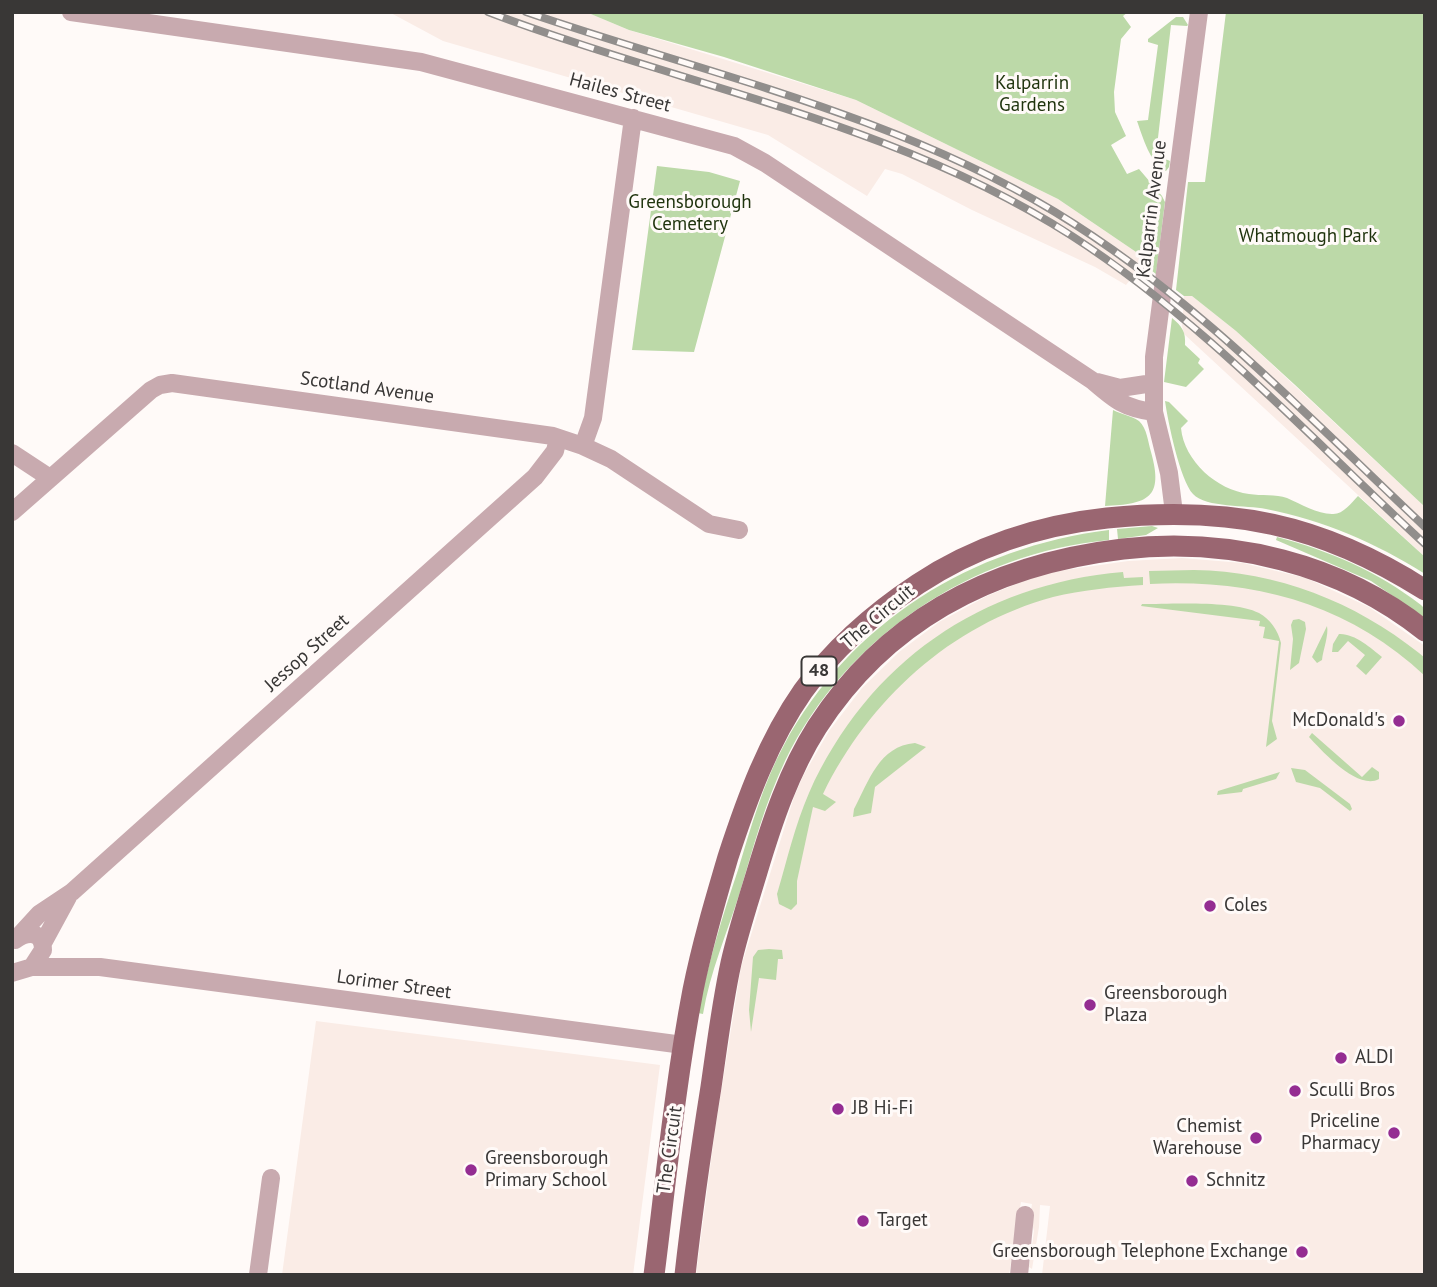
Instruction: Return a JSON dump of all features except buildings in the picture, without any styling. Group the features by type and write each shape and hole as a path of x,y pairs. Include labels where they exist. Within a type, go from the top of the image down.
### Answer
{"main road":[{"path":"1174,513 1175,547"},
{"name":"The Circuit","path":"654,1275 683,1045 703,943 735,835 757,776 780,728 804,690 842,646 893,600 947,567 1017,537 1084,521 1174,513 1263,522 1309,534 1366,556 1425,590"},
{"name":"The Circuit","path":"685,1275 716,1048 732,960 767,840 786,788 817,726 860,673 903,634 971,589 1003,575 1093,552 1143,547 1221,548 1250,552 1317,570 1380,599 1425,631"},
{"path":"683,1045 716,1048"}],"street":[{"name":"Hailes Street","path":"71,12 421,62 720,141 749,153 1093,381 1118,403 1136,410 1154,412"},
{"name":"Kalparrin Avenue","path":"1154,412 1154,357 1199,12"},
{"path":"583,446 593,418 633,118"},
{"name":"Hailes Street","path":"1093,381 1120,388 1153,383"},
{"name":"Scotland Avenue","path":"12,512 151,390 172,383 516,429 558,438 611,459 709,524 738,530"},
{"path":"1154,412 1169,472 1174,513"},
{"name":"Jessop Street","path":"15,940 39,914 72,892 535,477 555,451 558,438"},
{"path":"12,453 50,478"},
{"name":"Jessop Street","path":"21,971 43,946 53,921 72,892"},
{"name":"Lorimer Street","path":"15,940 32,933 38,936 43,946 100,967"},
{"name":"Lorimer Street","path":"21,971 100,967 683,1045"},
{"path":"12,990 21,971"},
{"path":"258,1275 271,1178"},
{"path":"1019,1275 1025,1215"}],"shaded area":[{"path":"389,12 586,12 629,30 856,100 1058,199 1139,254 1143,264 1126,285 1095,267 902,174 885,169 867,196 768,135 443,41"},
{"path":"1184,296 1192,296 1236,331 1425,507 1425,557 1184,334"},
{"name":"Greensborough Plaza","path":"1182,558 1243,563 1306,578 1369,607 1425,646 1425,1275 1042,1275 1050,1206 1040,1205 1032,1269 1029,1267 1034,1231 1030,1216 1032,1204 1021,1202 1009,1275 696,1275 715,1130 741,967 794,797 829,731 862,688 899,652 939,622 987,596 1036,576 1058,571 1128,561"},
{"name":"Greensborough Primary School","path":"316,1021 660,1065 633,1275 282,1275"}],"green space":[{"name":"Kalparrin Gardens","path":"586,12 1128,12 1123,16 1131,27 1121,39 1114,92 1115,112 1126,136 1111,145 1127,174 1139,169 1165,202 1156,274 1143,264 1139,254 1058,199 856,100 724,57 629,30"},
{"name":"Whatmough Park","path":"1226,12 1425,12 1425,507 1236,331 1192,296 1184,296 1176,290 1188,182 1205,182"},
{"path":"1176,17 1183,17 1188,25 1171,25 1156,155 1170,161 1166,171 1152,157 1137,121 1148,120 1158,45 1148,42 1148,39"},
{"name":"Greensborough Cemetery","path":"657,166 709,172 740,181 694,352 632,350"},
{"path":"1172,318 1183,330 1185,345 1200,359 1198,363 1204,369 1186,387 1164,382"},
{"path":"1165,401 1188,421 1181,428 1188,452 1214,480 1237,491 1287,498 1326,514 1340,513 1358,496 1425,557 1425,574 1388,552 1308,519 1266,509 1217,504 1199,499 1188,487 1179,464"},
{"path":"1113,410 1136,419 1144,427 1155,467 1155,480 1149,496 1142,500 1105,506"},
{"path":"1152,526 1158,528 1146,535 1118,539 1117,529"},
{"path":"1109,530 1109,540 1058,548 1009,562 962,583 918,608 878,640 842,676 811,716 785,761 771,793 714,968 703,1014 698,1013 721,923 770,775 784,745 811,701 843,662 880,627 920,598 963,573 1010,553 1058,539"},
{"path":"1277,537 1316,549 1370,572 1421,605 1425,609 1425,618 1371,581 1276,540"},
{"path":"1194,570 1255,576 1285,583 1342,605 1369,619 1425,658 1425,676 1364,630 1331,613 1297,601 1226,586 1150,584 1149,571"},
{"path":"1123,572 1124,578 1143,577 1143,585 1097,589 1053,597 1015,610 980,626 947,647 889,698 842,760 823,794 836,802 825,811 813,807 797,881 797,904 791,910 779,904 777,894 795,830 809,793 834,746 863,705 897,669 935,638 977,613 1022,593 1071,580"},
{"path":"1141,606 1234,606 1259,613 1270,622 1281,643 1272,721 1277,739 1266,747 1279,641 1263,638 1265,627 1259,626 1260,621"},
{"path":"1293,620 1305,622 1306,629 1299,663 1290,670 1293,639 1291,625"},
{"path":"1327,626 1322,660 1317,663 1312,657"},
{"path":"1339,634 1356,638 1382,657 1366,675 1356,666 1365,655 1348,641 1338,652 1332,652"},
{"path":"1312,733 1362,777 1372,767 1379,772 1379,779 1370,781 1351,775 1331,760 1309,737"},
{"path":"915,743 926,747 875,787 871,813 853,817 865,787 884,758 892,751"},
{"path":"1291,768 1305,770 1350,804 1352,809 1350,811 1320,788 1296,782"},
{"path":"1280,772 1276,779 1243,789 1242,792 1217,795 1218,791"},
{"path":"758,950 782,950 783,959 778,959 776,980 759,978 751,1032 749,1010 753,957"}],"railway":[{"path":"488,12 861,135 934,163 1004,197 1072,236 1167,305 1255,382 1425,544"},
{"path":"526,12 797,98 863,122 929,148 993,178 1055,212 1106,245 1202,319 1248,359 1425,527"}],"place":[{"name":"McDonald's","path":"1399,721"},
{"name":"Coles","path":"1210,906"},
{"name":"Greensborough Plaza","path":"1090,1005"},
{"name":"ALDI","path":"1341,1058"},
{"name":"Sculli Bros","path":"1295,1091"},
{"name":"JB Hi-Fi","path":"838,1109"},
{"name":"Priceline Pharmacy","path":"1394,1133"},
{"name":"Chemist Warehouse","path":"1256,1138"},
{"name":"Greensborough Primary School","path":"471,1170"},
{"name":"Schnitz","path":"1192,1181"},
{"name":"Target","path":"863,1221"},
{"name":"Greensborough Telephone Exchange","path":"1302,1252"}]}
